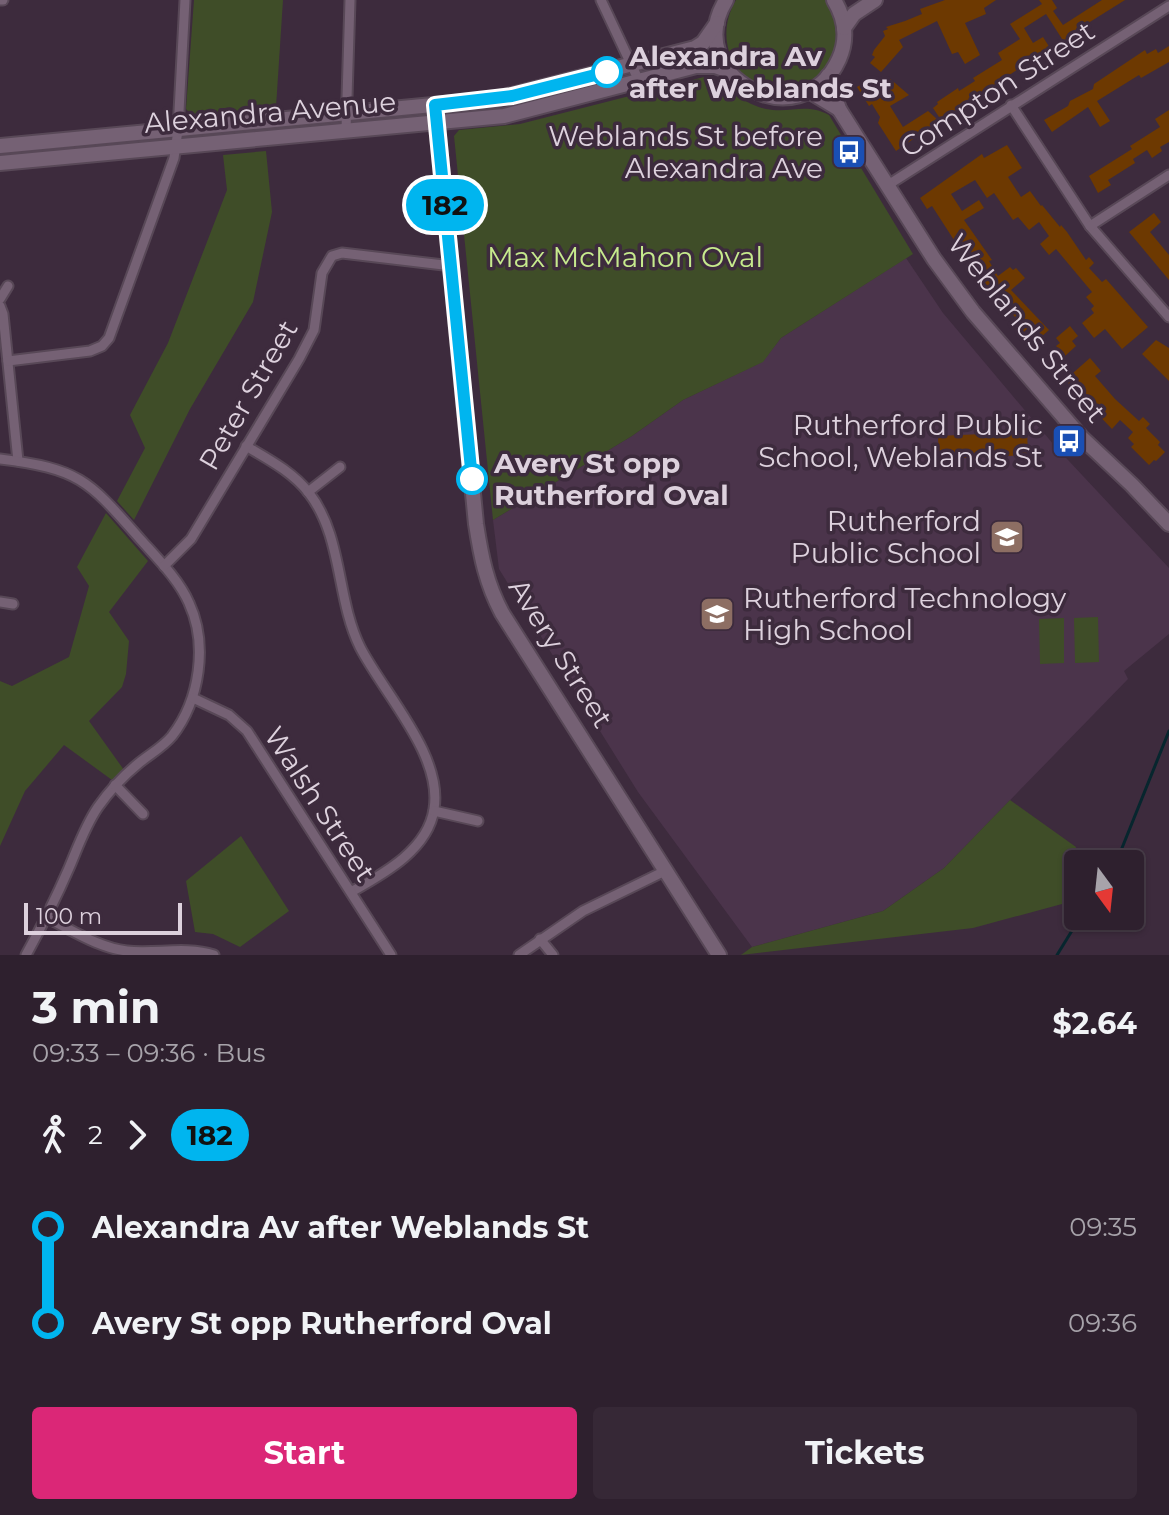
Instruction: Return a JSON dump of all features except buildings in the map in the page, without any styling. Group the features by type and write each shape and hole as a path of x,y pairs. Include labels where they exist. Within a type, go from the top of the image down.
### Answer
{"main road":[{"path":"726,0 717,23 717,47 729,71 742,85 763,95 786,97 809,91 828,76 841,54 844,28 840,9 834,0"},
{"path":"844,28 854,14 875,0"},
{"name":"Alexandra Avenue","path":"0,146 512,96 695,48 703,43 717,23"},
{"name":"Alexandra Avenue","path":"0,163 437,123 521,112 705,65 729,71"},
{"name":"Weblands Street","path":"828,76 839,109 934,259 973,312 1081,437 1167,519"},
{"name":"Weblands Street","path":"809,91 839,109"},
{"name":"Avery Street","path":"435,105 476,524 487,583 502,613 719,955"}],"street":[{"path":"8,361 90,351 102,346 109,338 165,189 177,147 185,0"},
{"path":"346,130 350,0"},
{"path":"601,0 639,81"},
{"name":"Compton Street","path":"888,185 1169,6"},
{"path":"1011,105 1090,226 1169,317"},
{"path":"1090,226 1169,175"},
{"name":"Peter Street","path":"164,566 191,539 314,330 322,273 332,256 342,253 452,266"},
{"path":"0,299 8,286"},
{"path":"0,306 18,461"},
{"path":"246,446 280,466 308,492 333,543 342,596 354,634 419,744 432,774 434,811 413,850 351,892"},
{"path":"0,459 48,466 71,473 89,484 164,566 189,603 198,630 198,666 193,698 172,736 115,785 89,822 47,918 26,955"},
{"path":"308,492 340,467"},
{"path":"0,602 13,604"},
{"name":"Walsh Street","path":"193,698 229,715 247,731 391,955"},
{"path":"115,785 143,814"},
{"path":"434,811 478,821"},
{"path":"519,955 583,911 667,870"},
{"path":"47,918 115,949 189,951 214,955"},
{"path":"540,939 553,955"}],"shaded area":[{"name":"Rutherford Technology High School","path":"906,258 943,313 1054,445 1169,568 1169,634 1124,671 1128,679 944,868 883,911 752,947 638,792 499,569 493,520 632,436 683,400 762,362 781,338"}],"green space":[{"path":"194,0 283,0 276,107 192,115 186,109"},
{"path":"736,0 829,0 837,21 838,37 835,52 819,77 797,89 778,92 760,87 744,76 733,61 727,42 728,22"},
{"name":"Max McMahon Oval","path":"704,77 766,109 813,109 829,115 913,254 781,338 763,362 683,400 632,436 493,520 454,136 459,130 520,124"},
{"path":"266,151 272,212 253,302 190,409 134,520 117,501 145,448 130,415 168,343 227,190 223,155"},
{"path":"106,513 148,561 109,612 129,641 122,687 89,721 124,770 112,780 64,745 25,791 0,846 0,681 12,686 69,657 89,586 77,567"},
{"path":"1098,617 1099,662 1075,663 1074,618"},
{"path":"1064,618 1064,663 1040,664 1039,619"},
{"path":"1010,800 1076,847 1076,850 1064,850 1064,903 973,928 741,955 752,947 883,911 944,868"},
{"path":"241,836 289,911 240,947 213,934 195,932 186,881"}],"waterway":[{"path":"1121,850 1169,731"},
{"path":"1057,955 1072,930"}],"bus line":[{"name":"182","path":"472,479 435,105 512,96 607,72"}],"place":[{"name":"Alexandra Av after Weblands St","path":"607,72"},
{"name":"Weblands St before Alexandra Ave","path":"849,152"},
{"name":"Rutherford Public School, Weblands St","path":"1069,441"},
{"name":"Avery St opp Rutherford Oval","path":"472,479"},
{"name":"Rutherford Public School","path":"1007,537"},
{"name":"Rutherford Technology High School","path":"717,614"}]}
